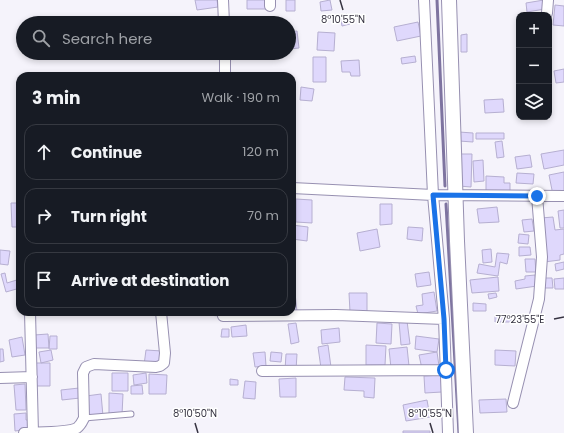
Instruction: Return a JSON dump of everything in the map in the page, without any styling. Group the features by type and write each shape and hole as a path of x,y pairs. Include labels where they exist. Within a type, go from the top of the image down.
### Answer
{"street":[{"path":"223,0 224,16"},
{"path":"424,0 433,195 444,319 448,433"},
{"path":"449,0 457,241 466,433"},
{"path":"547,12 548,0"},
{"path":"225,60 225,72"},
{"path":"296,188 433,195 564,196"},
{"path":"513,403 538,299 542,257 537,196"},
{"path":"296,315 336,315 444,319"},
{"path":"30,316 33,433"},
{"path":"24,433 73,430 82,423 84,418 83,373 86,367 94,364 160,366 164,363 165,353 161,316"},
{"path":"262,371 446,370"},
{"path":"0,378 32,377"}],"lane":[{"path":"84,418 131,414"}],"building":[{"path":"195,0 217,0 218,7 197,10"},
{"path":"247,0 266,0 266,9 247,9"},
{"path":"286,0 295,0 295,11 286,11"},
{"path":"330,0 332,10 321,11 320,2"},
{"path":"544,0 545,9 527,12 526,3"},
{"path":"555,5 564,6 564,26 553,25"},
{"path":"347,14 350,24 342,26 340,16"},
{"path":"418,22 421,36 397,41 394,27"},
{"path":"296,31 299,48 296,48"},
{"path":"318,32 335,33 334,51 317,50"},
{"path":"467,34 467,52 461,52 461,35"},
{"path":"415,56 416,62 402,64 401,58"},
{"path":"313,57 326,57 326,82 313,82"},
{"path":"359,60 360,76 351,76 350,72 342,72 341,61"},
{"path":"564,69 564,82 556,83 554,71"},
{"path":"301,87 314,89 312,101 300,100"},
{"path":"503,99 504,112 485,113 484,100"},
{"path":"459,132 473,133 473,142 459,141"},
{"path":"476,133 504,133 504,139 476,139"},
{"path":"502,141 504,157 497,158 495,142"},
{"path":"564,150 564,165 544,169 541,154"},
{"path":"460,154 472,154 471,187 459,186"},
{"path":"530,155 532,167 517,169 515,157"},
{"path":"483,160 484,181 474,182 473,161"},
{"path":"564,172 564,193 553,195 549,175"},
{"path":"517,173 534,174 533,184 516,183"},
{"path":"486,176 504,177 504,183 510,183 510,194 486,193"},
{"path":"296,199 312,200 312,223 296,222"},
{"path":"11,203 16,203 16,227 12,227"},
{"path":"380,204 392,204 392,224 380,225"},
{"path":"497,207 499,222 479,223 477,209"},
{"path":"564,210 564,228 560,228 558,211"},
{"path":"553,217 555,230 564,229 564,254 560,255 560,260 544,262 541,218"},
{"path":"532,219 534,231 524,232 522,220"},
{"path":"296,226 308,227 307,241 296,240"},
{"path":"408,227 423,228 422,241 407,239"},
{"path":"377,229 380,247 360,251 357,233"},
{"path":"519,234 529,235 528,244 518,243"},
{"path":"519,247 530,247 531,255 519,256"},
{"path":"491,249 492,262 483,263 482,250"},
{"path":"0,250 10,251 8,265 0,264"},
{"path":"497,253 509,254 507,264 500,262 498,276 477,273 479,264 495,267"},
{"path":"525,259 535,259 536,272 526,272"},
{"path":"564,262 564,269 556,271 555,264"},
{"path":"429,272 431,285 417,287 415,274"},
{"path":"5,273 7,283 16,280 16,289 6,292 1,274"},
{"path":"535,275 537,286 516,289 515,281 525,279 525,276"},
{"path":"498,277 499,291 472,293 470,280"},
{"path":"543,278 552,278 553,288 543,288"},
{"path":"564,278 564,289 555,289 554,279"},
{"path":"434,292 437,311 418,314 416,306 423,305 422,294"},
{"path":"349,293 367,293 367,312 350,312"},
{"path":"496,293 497,297 489,299 488,294"},
{"path":"473,303 486,304 486,311 473,311"},
{"path":"495,316 511,316 511,322 495,322"},
{"path":"407,321 410,344 401,345 399,322"},
{"path":"296,323 299,342 291,344 288,324"},
{"path":"377,323 392,324 391,344 376,343"},
{"path":"246,325 247,336 232,337 231,327"},
{"path":"339,328 340,342 322,344 321,330"},
{"path":"222,329 229,329 229,337 221,337"},
{"path":"48,334 49,348 34,348 34,335"},
{"path":"50,336 57,336 57,349 49,349"},
{"path":"416,336 439,339 437,352 415,349"},
{"path":"22,337 25,355 12,357 9,340"},
{"path":"328,345 331,367 321,368 318,347"},
{"path":"366,345 386,346 385,365 366,365"},
{"path":"407,347 409,366 391,368 389,349"},
{"path":"0,349 3,349 4,361 0,362"},
{"path":"51,350 53,360 41,363 39,352"},
{"path":"146,350 162,351 160,366 144,365"},
{"path":"495,350 516,351 515,366 495,365"},
{"path":"265,352 266,366 255,367 253,353"},
{"path":"271,352 282,353 281,362 270,361"},
{"path":"437,352 439,366 422,369 419,355"},
{"path":"286,354 297,354 296,370 285,370"},
{"path":"36,363 50,363 50,386 36,386"},
{"path":"112,373 128,373 128,391 112,391"},
{"path":"146,373 147,383 134,385 133,375"},
{"path":"149,374 167,375 166,394 149,394"},
{"path":"441,375 442,392 425,393 424,376"},
{"path":"345,377 375,378 374,398 364,397 364,391 344,390"},
{"path":"296,378 296,397 280,397 279,379"},
{"path":"230,379 238,380 238,385 230,385"},
{"path":"245,381 256,382 255,399 243,398"},
{"path":"25,384 26,410 16,410 14,385"},
{"path":"142,385 143,394 131,394 131,386"},
{"path":"79,388 80,398 62,400 61,390"},
{"path":"109,393 123,394 122,415 109,415"},
{"path":"101,394 103,416 88,418 86,396"},
{"path":"506,399 507,412 480,413 479,400"},
{"path":"427,400 430,417 406,421 403,405"},
{"path":"26,413 26,420 31,420 31,429 15,431 14,414"},
{"path":"403,431 430,431 430,433 403,433"}],"waterway":[{"path":"437,0 445,186"},
{"path":"446,204 459,433"}],"route":[{"path":"446,370 444,319 433,195 537,196"}]}
